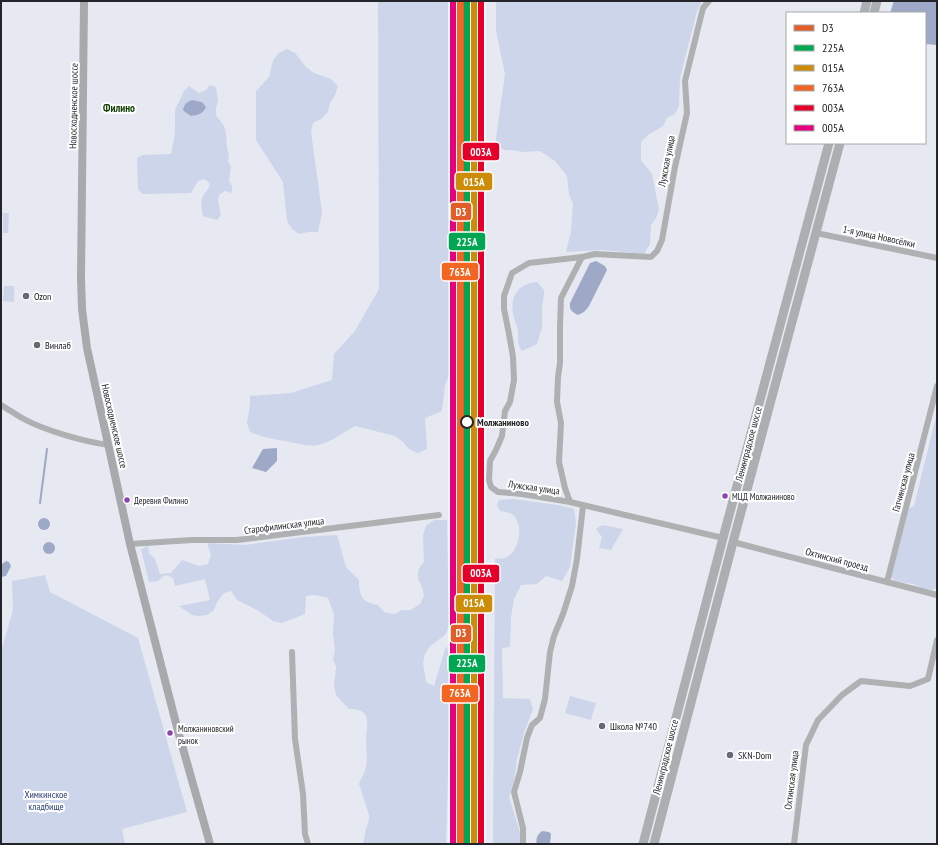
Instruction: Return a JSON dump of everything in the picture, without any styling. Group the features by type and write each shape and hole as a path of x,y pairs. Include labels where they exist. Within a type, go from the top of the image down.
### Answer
{"highway":[{"path":"864,12 867,1"},
{"path":"874,12 878,1"},
{"name":"Ленинградское шоссе","path":"643,844 829,144"},
{"name":"Ленинградское шоссе","path":"654,844 840,144"}],"main road":[{"name":"Новосходненское шоссе","path":"84,1 82,309 87,348 130,544 178,731 210,844"}],"street":[{"name":"Лужская улица","path":"570,502 522,494 498,492 490,487 488,480 490,461 502,436 505,411 510,402 514,380 510,342 504,310 504,296 512,272 529,263 582,257 595,254 651,257 657,251 662,240 674,166 687,113 685,81 703,8 709,1"},
{"name":"1-я улица Новосёлки","path":"816,233 937,258"},
{"name":"Лужская улица","path":"570,502 564,488 559,462 561,423 557,402 560,363 561,298 582,257"},
{"name":"Гатчинская улица","path":"887,582 937,386"},
{"path":"1,404 33,423 92,443 109,444"},
{"path":"570,502 723,538"},
{"path":"523,844 523,828 514,792 520,772 526,738 532,725 540,718 545,699 550,652 554,636 572,586 577,559 583,506"},
{"name":"Старофилинская улица","path":"130,544 192,540 237,540 439,516"},
{"name":"Охтинский проезд","path":"733,542 937,595"},
{"name":"Охтинская улица","path":"794,844 806,745 818,720 842,694 861,681 910,686 928,679 937,640"},
{"path":"292,652 295,739 303,794 305,834 308,844"}],"green space":[{"path":"378,1 448,1 451,362 449,376 445,385 442,411 425,418 427,449 418,453 409,449 395,436 355,426 335,438 318,445 311,446 278,440 250,432 247,423 250,396 291,393 332,380 334,354 355,331 379,289"},
{"path":"496,1 702,1 697,11 680,78 679,106 675,114 667,118 663,126 648,135 641,142 641,160 652,174 659,210 651,225 650,244 644,254 602,250 566,252 571,231 573,203 569,195 567,176 555,161 540,151 522,152 504,150 495,145 505,74 496,31"},
{"path":"287,49 295,53 306,67 314,73 331,79 338,86 330,103 328,112 321,119 313,123 311,132 322,212 318,232 299,234 292,229 287,221 283,182 256,140 256,91 269,77 273,60 279,53"},
{"path":"210,85 216,87 218,101 216,115 224,126 229,154 228,161 231,167 229,181 232,186 232,193 225,191 219,195 218,201 221,215 217,220 203,216 202,198 208,190 210,184 205,179 198,181 191,193 143,194 138,190 137,158 143,155 171,154 175,133 175,110 184,91 189,86 199,93 206,90","holes":["192,100 202,102 205,111 199,114"]},
{"path":"3,213 9,213 8,233 3,233"},
{"path":"537,282 544,290 542,328 537,344 522,351 518,343 518,330 514,320 514,299 519,289 530,283"},
{"path":"4,286 14,286 14,302 3,301"},
{"path":"937,413 937,588 931,590 913,584 895,581 891,577 909,508 914,506"},
{"path":"513,499 558,505 574,509 576,523 570,567 562,581 546,576 537,584 521,585 514,599 511,617 510,647 502,648 503,698 530,699 533,709 524,733 517,759 514,781 509,797 520,832 520,844 493,844 495,559 506,558 511,554 515,549 519,538 519,526 517,520 509,513 500,511 497,505 499,500"},
{"path":"434,520 447,520 449,626 445,635 430,646 425,654 423,663 426,682 434,686 446,646 449,653 451,674 446,844 363,844 369,815 359,784 367,763 367,719 362,712 349,709 336,695 334,686 336,667 333,659 335,650 333,633 334,614 328,598 315,595 306,596 305,614 282,623 273,621 259,611 237,600 231,591 224,593 217,602 214,610 207,615 192,615 179,606 210,600 205,579 175,586 173,578 165,575 158,581 149,582 141,549 148,546 149,553 155,559 160,574 171,573 182,560 199,566 208,564 211,555 207,543 245,545 303,537 337,535 346,567 359,580 362,597 368,602 378,605 384,612 394,614 402,610 411,610 420,604 424,596 418,579 418,570 424,562 423,535 426,526"},
{"path":"602,525 623,529 611,550 599,548 602,537 596,529"},
{"name":"Химкинское кладбище","path":"45,575 50,592 138,638 187,812 122,829 125,844 1,844 1,652 13,610 12,581"},
{"path":"570,696 596,703 591,720 565,713"}],"shaded area":[{"path":"894,1 937,1 937,45 926,44 926,12 890,12"},
{"path":"192,100 202,102 206,107 204,111 200,114 191,116 185,112 183,110 185,105 187,102"},
{"path":"596,261 605,266 607,270 589,306 584,312 578,315 571,310 570,303 590,263"},
{"path":"277,448 277,461 266,472 252,468 263,449"},
{"path":"46,518 49,519 49,529 42,530 39,529 38,522 39,519"},
{"path":"49,542 53,544 55,548 53,552 49,554 45,552 43,548 45,544"},
{"path":"6,561 9,562 11,566 6,576 1,577 1,565"},
{"path":"542,831 549,832 551,834 550,844 537,844 537,837"}],"waterway":[{"path":"40,503 47,449"}],"transit line":[{"name":"005А","path":"453,1 453,844"},
{"name":"763А","path":"460,1 460,844"},
{"name":"D3","path":"461,1 461,844"},
{"name":"225А","path":"467,1 467,844"},
{"name":"015А","path":"474,1 474,844"},
{"name":"003А","path":"481,1 481,844"}],"place":[{"name":"Ozon","path":"26,296"},
{"name":"Винлаб","path":"37,345"},
{"name":"Молжаниново","path":"467,422"},
{"name":"МЦД Молжаниново","path":"725,496"},
{"name":"Деревня Филино","path":"127,500"},
{"name":"Школа №740","path":"602,726"},
{"name":"Молжаниновский рынок","path":"170,733"},
{"name":"SKN-Dom","path":"730,755"}],"district":[{"name":"Филино","path":"119,108"}]}
